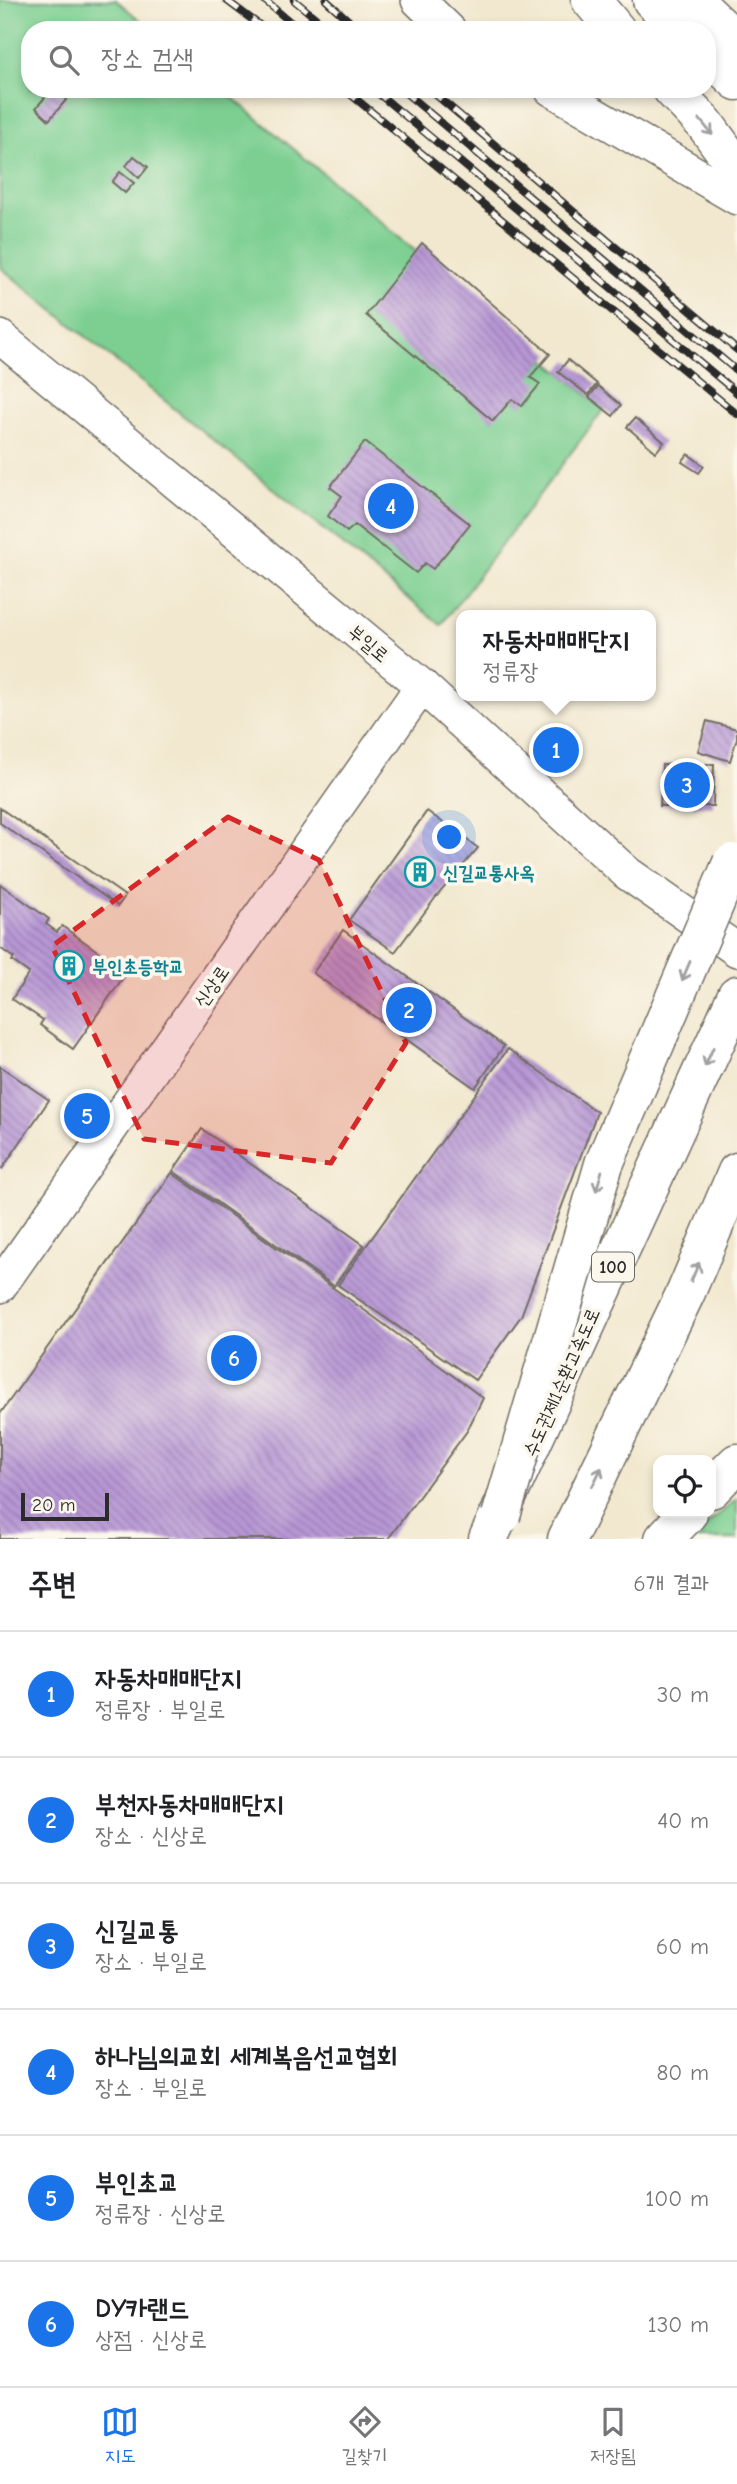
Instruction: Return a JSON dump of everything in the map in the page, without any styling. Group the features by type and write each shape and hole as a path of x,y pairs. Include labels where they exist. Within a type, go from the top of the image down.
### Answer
{"highway":[{"path":"591,0 608,21"},
{"path":"652,0 674,21"},
{"path":"694,0 737,41"},
{"path":"716,61 737,81"},
{"path":"680,98 705,124 737,168"},
{"path":"495,1527 604,1164 732,863 737,844"},
{"name":"수도권제1순환고속도로","path":"495,1527 737,995"},
{"path":"567,1539 686,1292 737,1172"},
{"path":"716,1484 737,1463"},
{"path":"664,1539 683,1518"}],"street":[{"path":"418,0 440,21"},
{"path":"566,98 737,198"},
{"name":"부일로","path":"0,337 422,686 627,873 737,950"},
{"name":"신상로","path":"0,1286 422,686"}],"highlighted area":[{"path":"228,817 319,860 406,1043 331,1163 144,1139 52,946"}],"green space":[{"path":"0,0 116,0 141,21 21,21 21,98 233,98 604,409 441,625 0,267"},
{"path":"737,1499 737,1539 695,1539 709,1523"}],"building":[{"path":"44,98 67,99 49,120 36,108"},
{"path":"134,156 148,167 139,178 126,166"},
{"path":"120,172 134,183 125,193 112,182"},
{"path":"422,243 550,354 530,377 540,384 522,406 512,399 493,421 366,315"},
{"path":"568,360 597,384 588,395 558,372"},
{"path":"598,386 621,405 613,416 589,397"},
{"path":"635,418 664,442 656,452 627,427"},
{"path":"365,442 470,524 433,569 425,563 416,573 355,525 347,532 328,516 342,496 330,487"},
{"path":"688,454 704,466 699,473 682,462"},
{"path":"707,721 737,729 730,761 698,751"},
{"path":"714,764 713,806 660,806 662,765"},
{"path":"0,808 125,896 118,906 0,823"},
{"name":"신길교통사옥","path":"427,811 478,848 436,897 395,952 349,920"},
{"name":"부인초등학교","path":"0,884 49,919 46,924 57,932 62,926 127,972 73,1049 40,1025 43,1020 12,999 29,973 0,948"},
{"path":"343,930 504,1046 475,1088 313,973"},
{"path":"508,1049 597,1112 521,1316 475,1380 338,1285"},
{"path":"0,1066 49,1100 2,1169 0,1168"},
{"path":"202,1129 364,1245 334,1286 173,1171"},
{"path":"172,1173 483,1398 467,1431 388,1539 0,1539 0,1414"}],"railway":[{"path":"226,0 254,21"},
{"path":"264,0 289,21"},
{"path":"294,0 319,21"},
{"path":"326,0 349,21"},
{"path":"355,98 737,414"},
{"path":"384,98 737,393"},
{"path":"412,98 737,371"},
{"path":"440,98 737,350"}],"place":[{"name":"하나님의교회 세계복음선교협회","path":"391,506"},
{"name":"자동차매매단지","path":"556,750"},
{"name":"신길교통","path":"687,785"},
{"name":"신길교통사옥","path":"420,872"},
{"name":"부인초등학교","path":"69,966"},
{"name":"부천자동차매매단지","path":"409,1010"},
{"name":"부인초교","path":"87,1116"},
{"name":"DY카랜드","path":"234,1358"}]}
